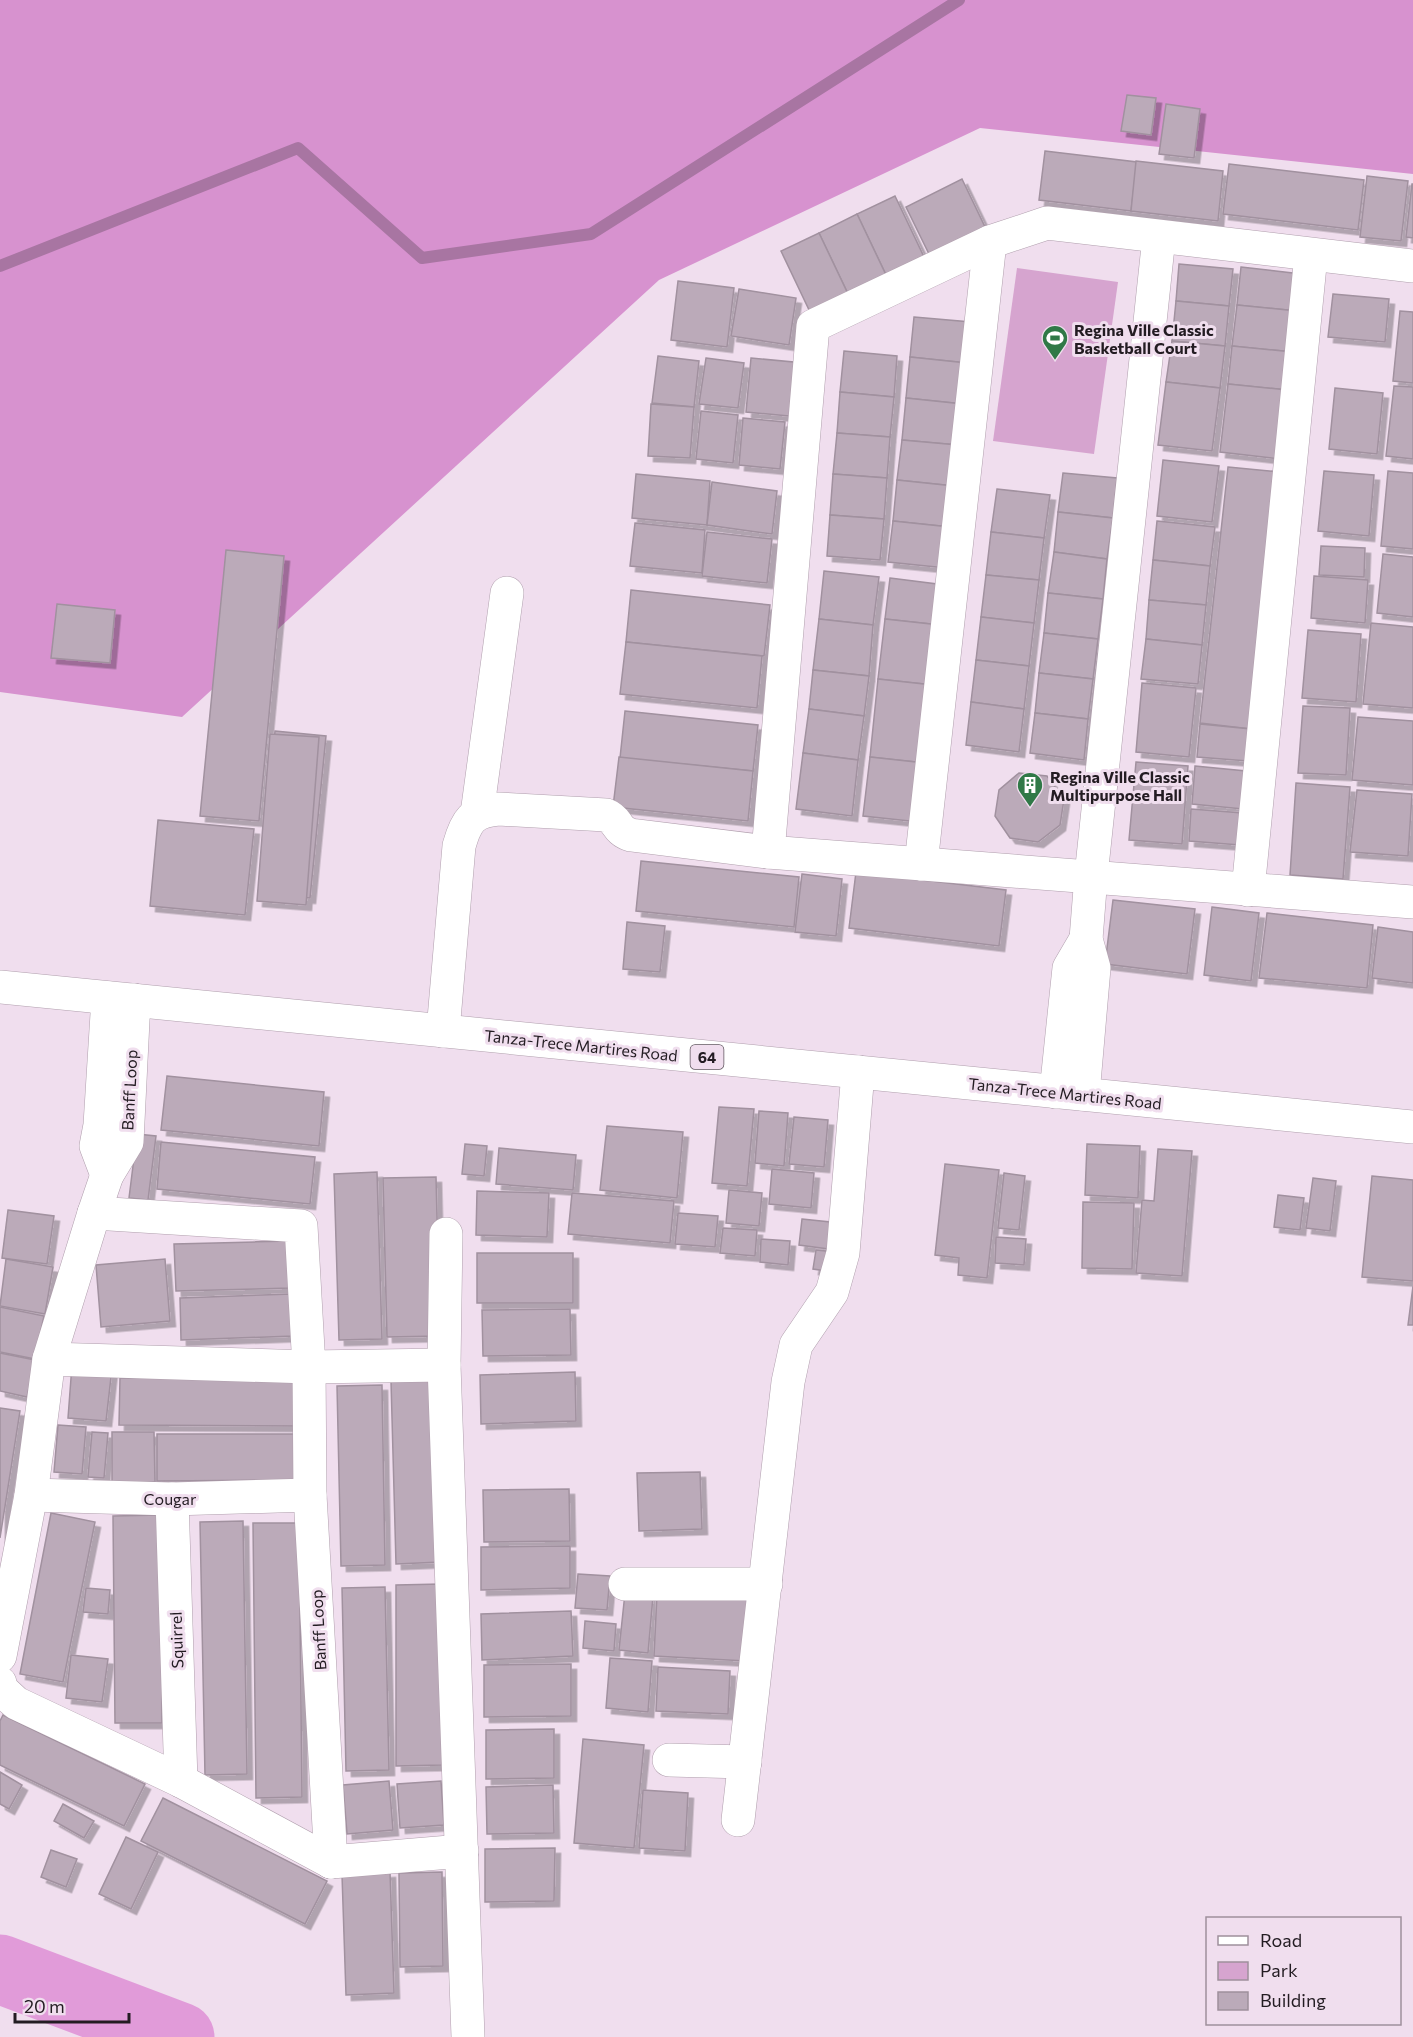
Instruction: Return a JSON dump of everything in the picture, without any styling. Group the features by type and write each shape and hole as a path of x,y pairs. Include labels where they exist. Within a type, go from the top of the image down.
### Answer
{"street":[{"path":"768,852 813,326 990,242 1047,223 1413,266"},
{"path":"1069,1093 1094,969 1086,939 1091,876 1159,237"},
{"path":"921,864 990,242"},
{"path":"1248,890 1311,255"},
{"path":"477,814 507,593"},
{"path":"443,1031 459,846 468,822 484,810 606,815 612,817 620,829 631,835 768,852 1413,902"},
{"name":"Tanza-Trece Martires Road","path":"0,987 1413,1127"},
{"name":"Banff Loop","path":"0,1656 31,1495 49,1359 107,1175 127,1142 115,1109 121,999"},
{"path":"738,1820 788,1382 796,1345 832,1292 843,1253 858,1072"},
{"name":"Banff Loop","path":"94,1213 301,1226 309,1367 310,1495 331,1862"},
{"path":"446,1234 444,1365 468,2037"},
{"path":"49,1359 309,1367 444,1365"},
{"name":"Cougar","path":"31,1495 172,1499 310,1495"},
{"name":"Squirrel","path":"172,1499 181,1781"},
{"path":"625,1584 766,1584"},
{"path":"0,1683 1,1689 16,1703 181,1781 331,1862 462,1851"},
{"path":"669,1760 745,1762"}],"green space":[{"name":"Regina Ville Classic Basketball Court","path":"1017,268 1118,282 1094,454 993,441"}],"shaded area":[{"path":"0,0 1413,0 1413,174 980,128 659,280 182,717 0,692"}],"building":[{"path":"1127,95 1156,98 1151,135 1121,131"},
{"path":"1166,104 1200,109 1194,158 1159,154"},
{"path":"1045,151 1137,162 1131,211 1039,200"},
{"path":"1136,161 1223,171 1218,221 1131,211"},
{"path":"1229,164 1364,180 1358,230 1223,214"},
{"path":"1367,176 1408,181 1401,241 1360,237"},
{"path":"962,179 985,227 929,254 906,207"},
{"path":"1413,184 1413,238 1406,237"},
{"path":"895,196 925,259 887,277 857,214"},
{"path":"857,214 887,277 849,296 819,233"},
{"path":"819,233 849,296 811,314 781,251"},
{"path":"1179,264 1233,269 1229,306 1176,301"},
{"path":"1241,267 1301,274 1297,311 1237,305"},
{"path":"678,281 734,288 727,347 671,340"},
{"path":"739,289 796,298 789,345 731,336"},
{"path":"1333,294 1389,299 1385,342 1328,337"},
{"path":"1176,301 1229,306 1225,346 1172,341"},
{"path":"1237,305 1297,311 1293,352 1232,346"},
{"path":"1400,311 1413,312 1413,383 1393,381"},
{"path":"914,317 971,322 967,363 910,357"},
{"path":"1172,341 1225,346 1220,388 1166,382"},
{"path":"1232,346 1293,352 1288,390 1228,384"},
{"path":"844,351 897,356 894,397 840,392"},
{"path":"658,356 699,361 694,407 652,403"},
{"path":"910,357 967,363 963,404 906,398"},
{"path":"706,358 744,363 738,408 699,404"},
{"path":"751,358 804,363 799,417 746,412"},
{"path":"1166,382 1220,388 1212,451 1158,445"},
{"path":"1228,384 1288,390 1280,459 1220,452"},
{"path":"1394,386 1413,387 1413,459 1386,456"},
{"path":"1335,388 1383,393 1377,454 1329,449"},
{"path":"840,392 894,397 890,437 837,433"},
{"path":"906,398 963,404 958,445 902,440"},
{"path":"651,404 694,407 690,458 648,456"},
{"path":"701,411 738,415 733,463 696,459"},
{"path":"743,418 785,422 780,469 739,465"},
{"path":"837,433 890,437 887,478 833,474"},
{"path":"902,440 958,445 954,486 897,480"},
{"path":"1163,460 1219,466 1212,522 1157,516"},
{"path":"1228,467 1280,472 1251,729 1200,723"},
{"path":"1324,471 1374,475 1369,536 1318,531"},
{"path":"1388,471 1413,473 1413,549 1381,546"},
{"path":"1063,473 1117,478 1113,518 1058,512"},
{"path":"636,474 710,481 707,525 632,518"},
{"path":"833,474 887,478 884,519 830,515"},
{"path":"897,480 954,486 950,527 893,521"},
{"path":"712,482 777,491 772,534 707,525"},
{"path":"997,489 1050,495 1044,538 991,532"},
{"path":"1058,512 1113,518 1107,559 1054,552"},
{"path":"830,515 884,519 880,560 827,556"},
{"path":"893,521 950,527 946,568 888,562"},
{"path":"1157,521 1215,527 1210,566 1153,560"},
{"path":"635,523 705,530 702,573 630,566"},
{"path":"707,532 772,539 767,583 702,576"},
{"path":"991,532 1044,538 1039,580 986,575"},
{"path":"1321,546 1365,548 1364,577 1319,575"},
{"path":"226,550 284,556 259,821 200,816"},
{"path":"1054,552 1107,559 1103,599 1048,593"},
{"path":"1383,554 1413,557 1413,617 1377,613"},
{"path":"1153,560 1210,566 1206,605 1149,600"},
{"path":"824,571 879,577 873,625 819,619"},
{"path":"986,575 1039,580 1034,623 981,617"},
{"path":"1314,576 1368,580 1365,623 1311,618"},
{"path":"890,578 945,585 940,625 885,619"},
{"path":"631,590 770,605 764,656 626,642"},
{"path":"1048,593 1103,599 1098,639 1044,633"},
{"path":"1149,600 1206,605 1202,645 1146,639"},
{"path":"57,604 115,610 110,663 51,658"},
{"path":"981,617 1034,623 1029,666 976,660"},
{"path":"819,619 873,625 869,676 813,670"},
{"path":"885,619 940,625 933,685 878,679"},
{"path":"1371,623 1413,627 1413,708 1363,704"},
{"path":"1308,630 1361,634 1356,702 1302,698"},
{"path":"1044,633 1098,639 1093,679 1039,673"},
{"path":"1146,639 1202,645 1198,684 1141,679"},
{"path":"626,642 762,656 757,708 620,694"},
{"path":"976,660 1029,666 1024,709 971,702"},
{"path":"813,670 869,676 864,716 809,709"},
{"path":"1039,673 1093,679 1088,719 1035,713"},
{"path":"878,679 933,685 925,763 870,757"},
{"path":"1142,683 1196,688 1189,757 1136,752"},
{"path":"971,702 1024,709 1019,752 966,745"},
{"path":"1303,706 1350,708 1346,775 1298,773"},
{"path":"809,709 864,716 858,760 803,753"},
{"path":"625,711 758,725 753,771 620,758"},
{"path":"1035,713 1088,719 1084,760 1030,753"},
{"path":"1358,717 1413,721 1413,785 1352,780"},
{"path":"1200,724 1251,729 1248,761 1197,757"},
{"path":"275,731 326,736 310,898 260,893"},
{"path":"270,734 319,737 306,905 257,901"},
{"path":"803,753 858,760 852,816 796,809"},
{"path":"619,757 753,771 748,821 613,807"},
{"path":"870,757 925,763 919,822 863,816"},
{"path":"1136,762 1188,766 1182,844 1129,840"},
{"path":"1195,766 1246,771 1243,809 1192,804"},
{"name":"Regina Ville Classic Multipurpose Hall","path":"1019,773 1047,776 1064,799 1060,825 1038,842 1010,838 995,816 999,790"},
{"path":"1296,783 1350,787 1343,879 1290,875"},
{"path":"1357,790 1412,794 1408,856 1350,852"},
{"path":"1191,809 1243,813 1240,845 1189,841"},
{"path":"158,820 254,829 245,915 150,906"},
{"path":"641,861 799,877 794,927 636,911"},
{"path":"856,872 1006,890 999,946 849,928"},
{"path":"802,874 842,879 836,936 795,932"},
{"path":"1113,900 1195,909 1187,974 1105,964"},
{"path":"1212,907 1259,913 1251,981 1204,975"},
{"path":"1267,913 1373,925 1367,988 1259,978"},
{"path":"627,922 665,926 660,972 623,969"},
{"path":"1378,927 1413,932 1413,983 1372,978"},
{"path":"167,1076 324,1092 319,1146 161,1130"},
{"path":"719,1107 754,1109 747,1186 712,1183"},
{"path":"759,1111 788,1113 784,1166 755,1163"},
{"path":"794,1117 828,1120 824,1167 789,1164"},
{"path":"607,1126 683,1132 677,1198 600,1190"},
{"path":"137,1134 156,1136 148,1200 129,1198"},
{"path":"161,1142 315,1157 310,1204 157,1189"},
{"path":"465,1144 487,1146 484,1176 462,1174"},
{"path":"1087,1144 1140,1146 1138,1198 1085,1195"},
{"path":"499,1148 576,1155 573,1190 496,1184"},
{"path":"1158,1149 1192,1151 1182,1276 1136,1273 1142,1200 1154,1201"},
{"path":"945,1164 999,1170 987,1278 958,1275 959,1258 935,1255"},
{"path":"772,1169 814,1173 811,1208 769,1204"},
{"path":"377,1172 382,1339 339,1340 334,1174"},
{"path":"1004,1173 1025,1176 1019,1230 998,1228"},
{"path":"1372,1176 1413,1180 1413,1281 1362,1277"},
{"path":"436,1177 440,1336 387,1337 383,1178"},
{"path":"1313,1178 1336,1181 1330,1231 1306,1228"},
{"path":"729,1190 762,1193 759,1226 726,1223"},
{"path":"477,1191 549,1193 547,1237 476,1235"},
{"path":"572,1193 674,1201 670,1243 568,1234"},
{"path":"1278,1195 1304,1198 1300,1230 1274,1227"},
{"path":"1083,1202 1134,1203 1132,1269 1082,1268"},
{"path":"8,1210 54,1216 47,1264 2,1258"},
{"path":"678,1213 718,1216 715,1247 675,1244"},
{"path":"802,1219 840,1223 836,1250 799,1245"},
{"path":"723,1228 757,1230 755,1256 720,1253"},
{"path":"996,1237 1026,1239 1024,1265 995,1263"},
{"path":"761,1239 790,1241 788,1265 760,1262"},
{"path":"290,1241 291,1288 176,1291 174,1244"},
{"path":"816,1250 835,1252 833,1272 813,1269"},
{"path":"477,1253 573,1253 573,1303 477,1303"},
{"path":"6,1259 53,1267 45,1314 0,1306"},
{"path":"165,1259 170,1321 101,1327 96,1265"},
{"path":"1413,1286 1413,1325 1408,1325"},
{"path":"292,1294 294,1336 181,1340 180,1298"},
{"path":"0,1307 44,1316 35,1359 0,1352"},
{"path":"570,1309 571,1355 483,1356 482,1310"},
{"path":"0,1353 35,1360 27,1397 0,1391"},
{"path":"72,1365 112,1368 106,1421 68,1418"},
{"path":"575,1372 576,1421 481,1424 480,1375"},
{"path":"120,1378 294,1378 294,1426 119,1425"},
{"path":"437,1380 441,1562 396,1564 391,1381"},
{"path":"382,1385 385,1565 341,1566 337,1386"},
{"path":"0,1408 20,1411 0,1538"},
{"path":"58,1425 86,1427 82,1474 54,1472"},
{"path":"92,1432 108,1433 104,1478 88,1477"},
{"path":"112,1432 154,1432 155,1482 112,1482"},
{"path":"157,1434 294,1434 294,1480 157,1481"},
{"path":"700,1472 702,1529 639,1531 637,1473"},
{"path":"569,1489 570,1541 484,1542 483,1490"},
{"path":"51,1513 95,1522 63,1682 20,1674"},
{"path":"161,1515 162,1723 115,1723 113,1516"},
{"path":"243,1521 247,1774 205,1775 200,1522"},
{"path":"253,1523 299,1523 302,1797 256,1798"},
{"path":"570,1546 570,1588 481,1590 481,1547"},
{"path":"578,1574 610,1576 607,1610 575,1608"},
{"path":"441,1584 442,1765 396,1766 396,1585"},
{"path":"385,1587 389,1770 346,1771 342,1588"},
{"path":"86,1588 110,1590 108,1614 83,1612"},
{"path":"625,1593 653,1596 648,1653 619,1650"},
{"path":"657,1594 749,1598 746,1661 654,1656"},
{"path":"571,1611 573,1656 482,1660 481,1614"},
{"path":"585,1621 616,1624 614,1651 583,1648"},
{"path":"71,1655 108,1659 102,1702 66,1698"},
{"path":"610,1658 652,1661 648,1712 606,1708"},
{"path":"571,1664 571,1716 484,1717 484,1665"},
{"path":"658,1667 730,1671 728,1714 656,1711"},
{"path":"3,1715 145,1784 124,1826 0,1765 0,1721"},
{"path":"554,1729 554,1778 486,1779 486,1730"},
{"path":"583,1739 644,1745 634,1848 574,1843"},
{"path":"0,1772 22,1785 9,1809 0,1804"},
{"path":"389,1781 393,1830 347,1834 343,1785"},
{"path":"441,1781 444,1825 400,1828 397,1784"},
{"path":"553,1785 554,1833 487,1834 486,1787"},
{"path":"643,1790 688,1793 685,1851 639,1848"},
{"path":"163,1798 327,1881 305,1924 141,1841"},
{"path":"63,1804 94,1821 84,1838 54,1821"},
{"path":"126,1837 158,1852 131,1909 99,1894"},
{"path":"555,1848 554,1901 485,1902 485,1849"},
{"path":"51,1850 77,1859 66,1887 41,1877"},
{"path":"390,1872 394,1993 346,1995 342,1875"},
{"path":"442,1872 443,1966 400,1967 399,1873"}],"waterway":[{"path":"0,266 298,148 422,258 591,234 959,0"},
{"path":"0,1969 180,2037"}],"place":[{"name":"Regina Ville Classic Basketball Court","path":"1055,361"},
{"name":"Regina Ville Classic Multipurpose Hall","path":"1030,808"}]}
